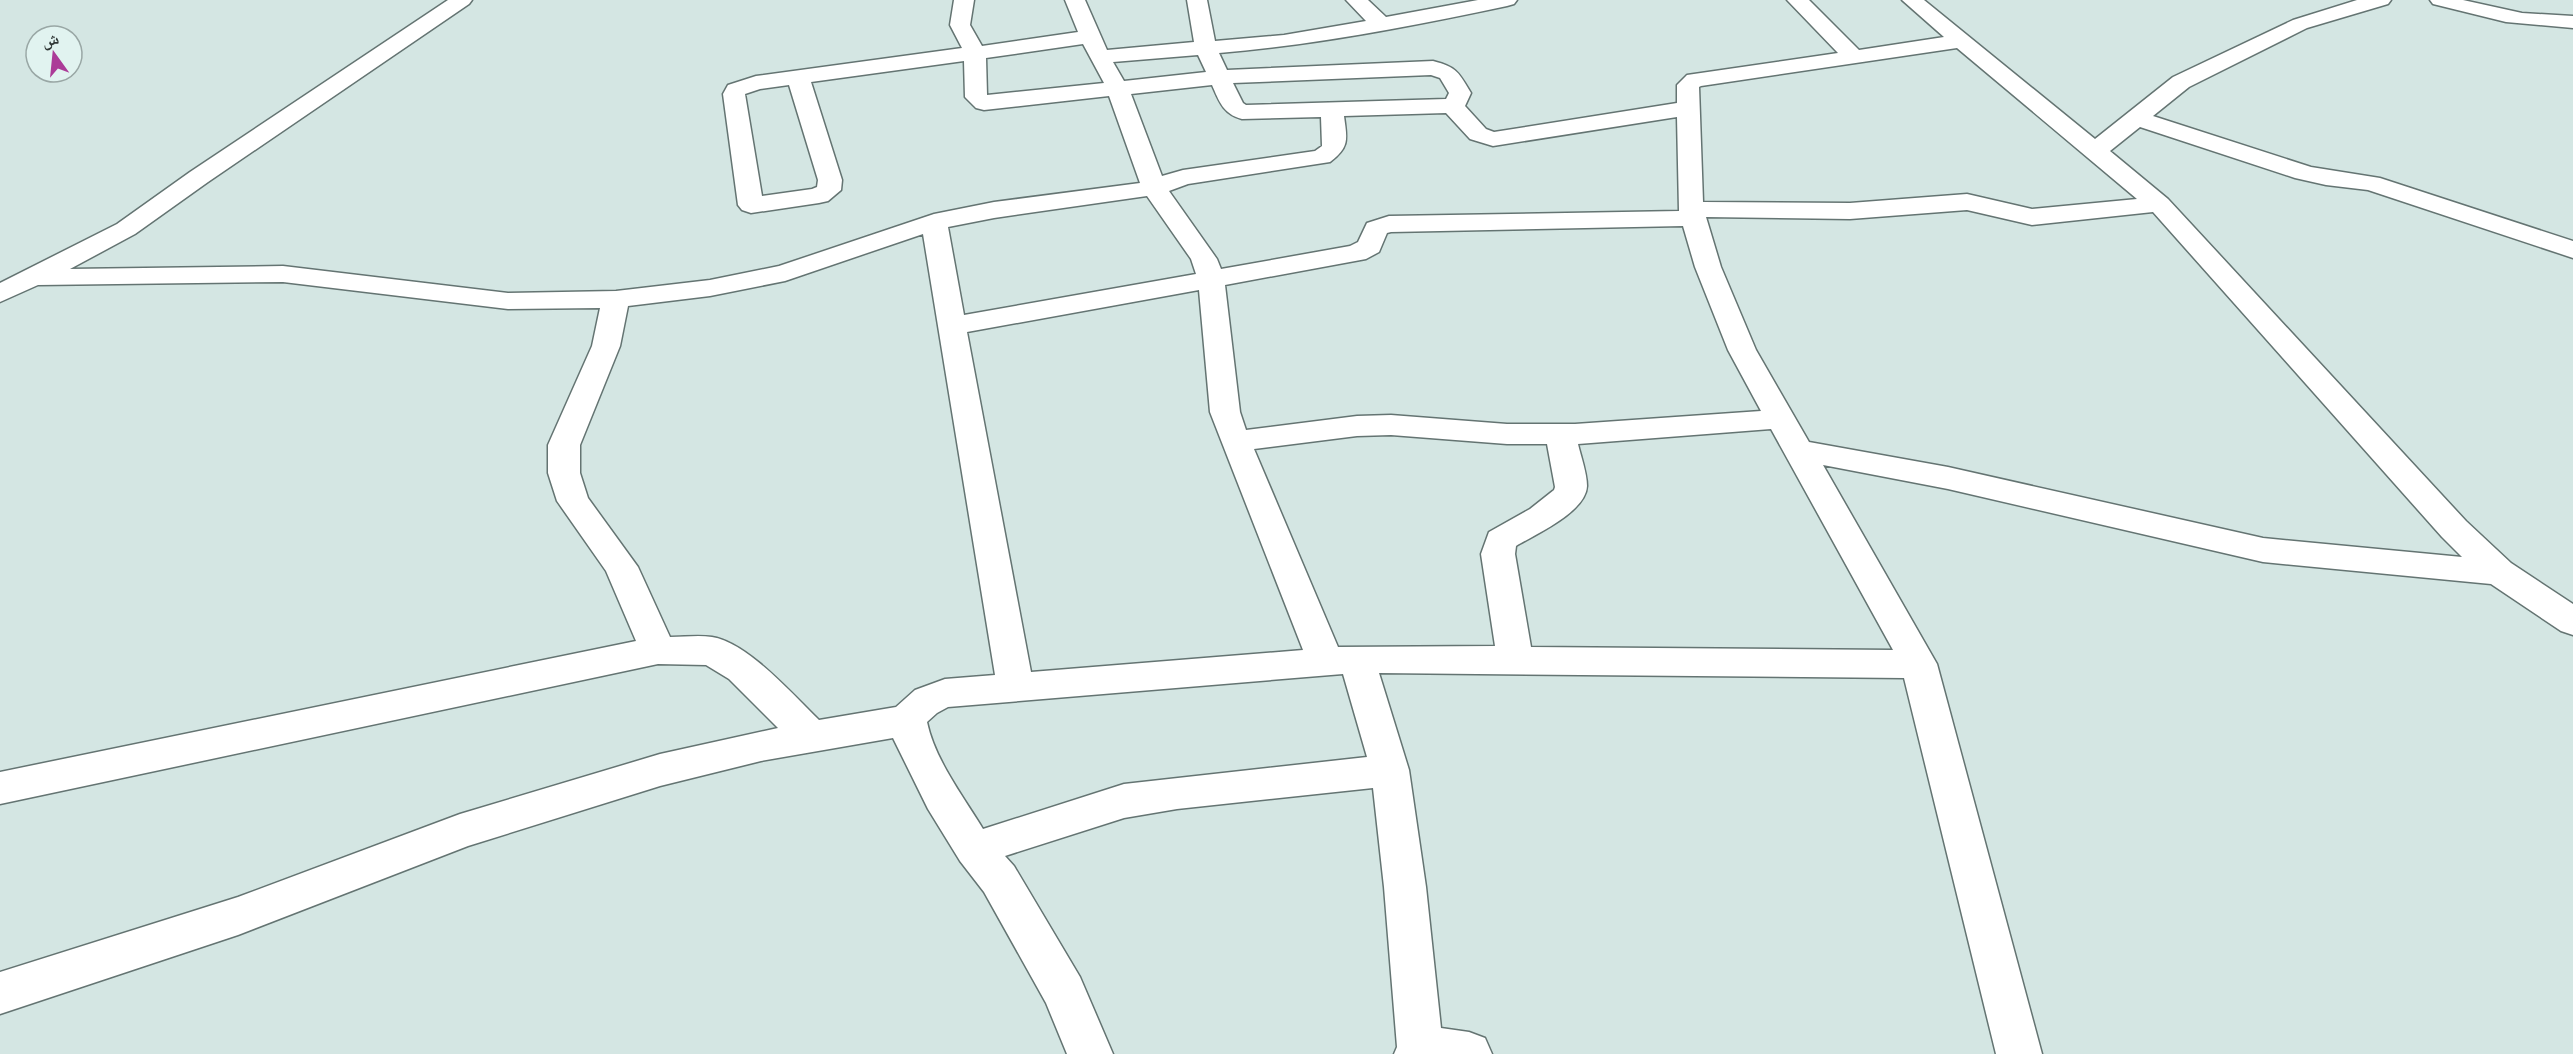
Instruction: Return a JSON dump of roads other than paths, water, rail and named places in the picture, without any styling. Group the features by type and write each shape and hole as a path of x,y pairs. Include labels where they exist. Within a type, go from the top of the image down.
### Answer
{"street":[{"path":"0,294 37,277 126,229 462,0"},
{"path":"963,0 960,25 975,52 976,97 984,103 1220,77 1433,68 1449,74 1460,93 1458,100 1452,106 1242,112 1233,107 1220,77 1206,48 1197,0"},
{"path":"1076,0 1095,47 1117,87 1154,188 1204,259 1211,278 1224,401 1235,441 1341,660 1390,770 1405,887 1419,1051 1469,1054"},
{"path":"1356,0 1382,25"},
{"path":"798,78 830,180 829,190 819,196 751,205 736,90 742,86 975,52 1095,47 1206,48 1284,41 1382,25 1429,8 1507,0"},
{"path":"1797,0 1853,56"},
{"path":"1912,0 2158,204 2454,529 2499,572 2573,622"},
{"path":"2094,152 2181,82 2264,40 2338,11 2381,0"},
{"path":"2440,0 2495,16 2538,22 2573,22"},
{"path":"2504,0 2538,22"},
{"path":"1961,41 1695,80 1688,85 1692,214 1708,267 1742,350 1919,664 2019,1054"},
{"path":"1452,106 1478,134 1493,139 1690,108"},
{"path":"37,277 283,274 508,301 616,299 710,288 785,273 934,222 994,210 1154,188 1183,177 1322,157 1333,149 1335,138 1332,111"},
{"path":"2136,118 2304,173 2371,183 2410,194 2573,250"},
{"path":"952,326 1358,253 1370,246 1376,228 1389,224 1850,211 1967,202 2019,217 2032,217 2158,204"},
{"path":"934,222 1015,687"},
{"path":"616,299 606,346 564,445 564,473 573,501 621,567 658,650"},
{"path":"1235,441 1357,426 1391,425 1485,433 1562,434 1781,419"},
{"path":"1515,660 1498,554 1501,540 1560,505 1569,496 1571,487 1562,434"},
{"path":"1799,450 1948,478 2271,551 2499,572"},
{"path":"0,788 658,650 713,651 742,669 812,737"},
{"path":"1090,1054 1064,992 999,879 974,849 942,797 911,736 908,720 916,706 945,693 1341,660 1919,664"},
{"path":"0,993 238,916 460,831 660,770 761,746 908,720"},
{"path":"974,849 1124,801 1177,793 1390,770"}]}
